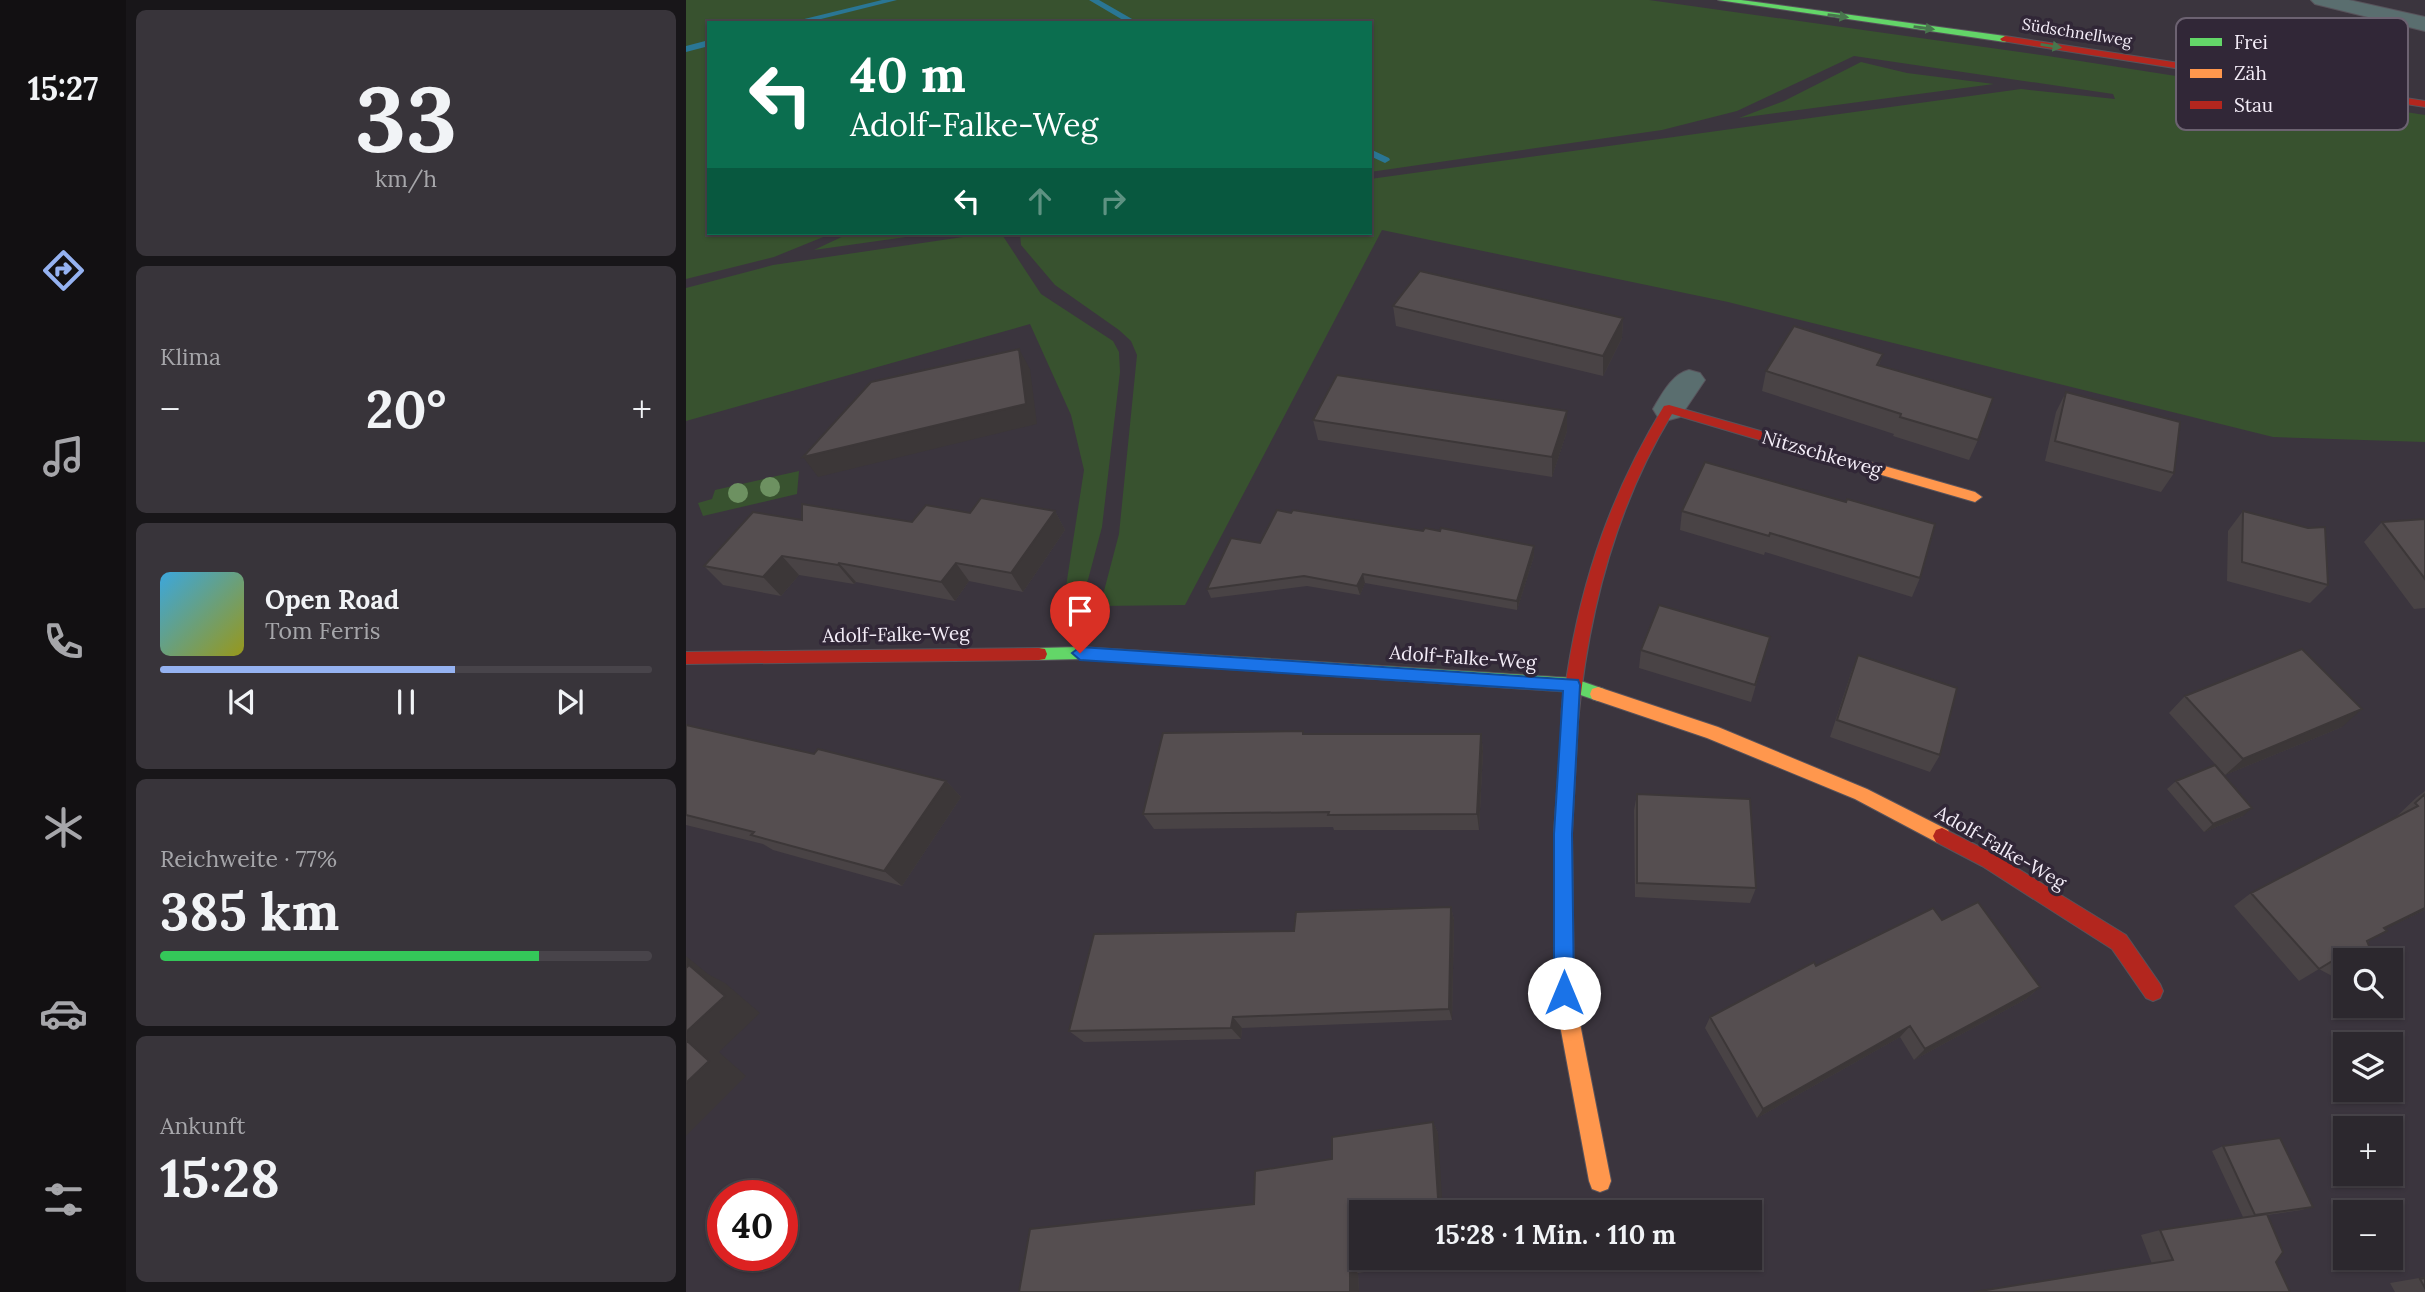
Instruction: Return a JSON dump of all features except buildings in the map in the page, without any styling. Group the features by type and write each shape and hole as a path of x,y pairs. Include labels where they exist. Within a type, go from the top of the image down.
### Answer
{"main road":[{"name":"Südschnellweg","path":"1722,0 2176,66"},
{"path":"1842,0 1860,2"},
{"name":"Südschnellweg","path":"1995,21 2022,25"},
{"path":"1600,1181 1564,993 1563,834 1572,685 1593,592 1616,513 1639,459 1669,409"},
{"name":"Nitzschkeweg","path":"1669,409 1975,497"},
{"name":"Adolf-Falke-Weg","path":"686,658 1080,653 1572,685 1712,732 1849,789 1988,860 2119,942 2153,991"}],"street":[{"path":"2322,0 2399,18"},
{"path":"1669,409 1689,380"}],"green space":[{"path":"686,0 1649,0 2176,76 2176,130 2408,130 2408,112 2425,115 2425,442 2273,437 1728,302 1382,230 1185,605 1100,606 1119,534 1137,355 1131,341 1119,330 1055,285 1021,245 1020,235 1372,235 1372,179 2021,89 2115,99 2113,94 1854,56 1737,111 1662,130 1372,172 1372,21 707,21 707,235 828,235 774,257 686,279"},
{"path":"1861,62 1907,73 1994,84 1739,118 1784,101"},
{"path":"846,235 920,235 814,250"},
{"path":"976,235 1002,235 1041,294 1113,341 1119,352 1120,372 1102,527 1081,606 1063,606 1084,470 1071,415 1030,324 686,421 686,288 773,265"},
{"path":"799,471 797,494 703,516 698,503 712,499 715,490"}],"waterway":[{"path":"801,21 893,0"},
{"path":"1093,0 1131,21"},
{"path":"686,49 707,44"},
{"path":"1372,153 1385,160"}],"traffic: fast":[{"path":"1722,0 2005,39"},
{"path":"1039,654 1080,653 1572,685 1598,694"}],"traffic: slow":[{"path":"1773,439 1975,497"},
{"path":"1598,694 1712,732 1861,794 1942,836"},
{"path":"1570,722 1563,833 1564,993 1600,1181"}],"traffic: jam":[{"path":"2005,39 2176,65"},
{"path":"2408,101 2425,104"},
{"path":"1570,722 1584,623 1602,554 1626,489 1646,447 1669,409 1773,439"},
{"path":"686,658 1039,654"},
{"path":"1942,836 1988,860 2119,942 2153,991"}],"route":[{"path":"1080,653 1572,685 1563,834 1564,993"}]}
